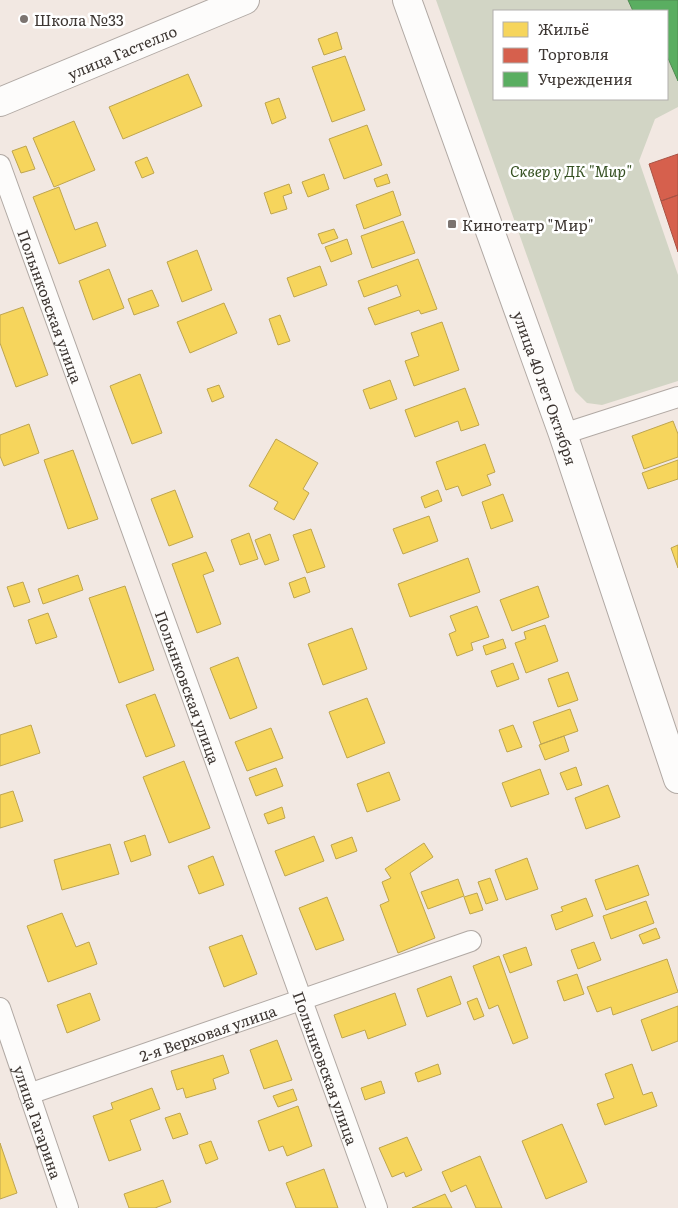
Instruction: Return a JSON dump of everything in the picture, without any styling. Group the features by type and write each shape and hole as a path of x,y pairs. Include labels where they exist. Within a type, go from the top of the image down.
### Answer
{"main road":[{"name":"улица Гастелло","path":"0,102 245,0"},
{"name":"улица 40 лет Октября","path":"407,0 562,434 678,779"}],"street":[{"name":"Полынковская улица","path":"0,165 377,1208"},
{"path":"562,434 678,397"},
{"name":"2-я Верховая улица","path":"29,1094 471,940"},
{"name":"улица Гагарина","path":"0,1008 68,1208"}],"green space":[{"name":"Сквер у ДК \"Мир\"","path":"436,0 678,0 678,107 655,119 639,161 678,275 678,381 602,405 587,403 575,391"}],"building: Жильё":[{"path":"337,32 342,49 324,55 318,39"},
{"path":"345,56 365,110 332,122 312,67"},
{"path":"188,74 202,106 123,139 109,107"},
{"path":"279,98 286,118 272,124 265,103"},
{"path":"74,121 95,170 54,187 33,138"},
{"path":"367,125 382,165 344,179 329,139"},
{"path":"26,146 35,169 21,173 12,151"},
{"path":"147,157 154,173 142,178 135,162"},
{"path":"324,174 329,189 308,197 302,182"},
{"path":"387,174 390,183 377,187 374,179"},
{"path":"289,184 292,193 283,196 287,209 271,214 264,193"},
{"path":"59,187 75,230 97,222 106,246 59,264 33,197"},
{"path":"393,191 401,215 364,229 356,205"},
{"path":"403,221 415,253 372,268 361,236"},
{"path":"334,229 338,238 322,244 318,234"},
{"path":"347,239 352,254 331,262 325,247"},
{"path":"197,250 212,290 182,302 167,262"},
{"path":"418,259 437,309 421,314 419,310 375,325 368,308 401,296 397,285 364,297 358,281"},
{"path":"320,266 327,285 294,297 287,278"},
{"path":"109,269 124,308 93,320 79,281"},
{"path":"152,290 159,306 134,315 128,299"},
{"path":"224,303 237,333 190,353 177,322"},
{"path":"23,307 48,375 16,387 0,343 0,315"},
{"path":"280,315 290,341 278,345 269,319"},
{"path":"442,322 459,370 414,386 405,361 419,356 411,333"},
{"path":"140,374 162,433 132,444 110,386"},
{"path":"390,380 397,399 370,409 363,390"},
{"path":"219,385 224,397 212,402 207,389"},
{"path":"465,388 479,425 461,431 458,421 415,437 405,410"},
{"path":"673,421 678,434 678,457 644,469 632,436"},
{"path":"29,424 39,453 4,466 0,456 0,435"},
{"path":"276,439 318,463 303,489 309,493 294,520 274,509 278,502 249,486"},
{"path":"485,444 495,472 487,475 491,485 462,496 458,486 446,490 436,462"},
{"path":"73,450 98,519 68,529 44,460"},
{"path":"678,460 678,479 648,489 642,473"},
{"path":"175,490 193,537 169,546 151,499"},
{"path":"438,490 442,501 425,508 421,497"},
{"path":"503,494 513,521 491,529 482,502"},
{"path":"429,516 438,541 403,554 393,529"},
{"path":"311,529 325,567 307,573 293,535"},
{"path":"249,533 258,559 240,565 231,540"},
{"path":"270,534 279,560 265,565 255,540"},
{"path":"678,545 678,568 671,548"},
{"path":"206,552 214,571 203,575 221,624 197,633 172,564"},
{"path":"468,558 480,592 410,617 398,584"},
{"path":"78,575 83,590 43,604 38,589"},
{"path":"305,577 310,592 294,598 289,583"},
{"path":"23,582 30,602 14,607 7,587"},
{"path":"125,586 154,670 119,683 89,598"},
{"path":"538,586 549,617 512,631 500,600"},
{"path":"477,606 489,637 471,643 473,650 457,656 449,634 456,631 450,616"},
{"path":"48,613 57,637 36,644 28,620"},
{"path":"545,625 558,661 526,673 515,643 526,639 524,632"},
{"path":"352,628 367,669 323,685 308,644"},
{"path":"503,639 506,648 486,655 483,646"},
{"path":"238,657 257,708 230,719 210,668"},
{"path":"513,663 519,679 497,687 491,671"},
{"path":"568,672 578,700 558,707 548,679"},
{"path":"155,694 175,746 146,757 126,705"},
{"path":"367,698 385,743 347,758 329,712"},
{"path":"570,709 578,731 541,744 533,722"},
{"path":"31,725 40,753 0,766 0,735"},
{"path":"513,725 522,747 507,752 499,730"},
{"path":"271,728 283,758 247,771 235,742"},
{"path":"564,736 569,751 545,760 539,745"},
{"path":"184,761 210,828 169,843 143,777"},
{"path":"576,767 582,785 567,790 560,773"},
{"path":"276,768 283,786 256,796 249,778"},
{"path":"540,769 549,794 511,807 502,783"},
{"path":"389,772 400,800 367,812 357,784"},
{"path":"608,785 620,817 586,829 575,798"},
{"path":"13,791 23,821 0,828 0,795"},
{"path":"282,807 285,818 268,824 264,814"},
{"path":"145,835 151,855 131,862 124,842"},
{"path":"314,836 324,861 285,876 275,851"},
{"path":"352,837 357,851 336,859 331,845"},
{"path":"424,843 433,857 410,873 435,938 398,953 380,905 389,901 382,882 391,878 385,869"},
{"path":"110,844 119,874 62,890 54,860"},
{"path":"213,856 224,885 199,894 188,866"},
{"path":"527,858 538,889 506,900 495,870"},
{"path":"638,865 649,895 606,910 595,880"},
{"path":"490,878 498,900 486,904 478,882"},
{"path":"458,879 464,896 428,909 421,892"},
{"path":"477,893 483,910 470,914 464,897"},
{"path":"327,897 344,940 316,950 299,908"},
{"path":"586,898 593,916 556,930 551,915 563,911 561,907"},
{"path":"646,901 654,923 611,939 603,916"},
{"path":"62,913 76,947 89,942 97,964 48,982 27,926"},
{"path":"656,928 660,938 643,944 639,935"},
{"path":"242,935 257,974 224,987 209,947"},
{"path":"594,942 601,960 578,969 571,950"},
{"path":"526,947 532,965 510,973 503,955"},
{"path":"499,956 528,1038 513,1044 498,1005 489,1009 473,966"},
{"path":"667,959 678,992 613,1015 611,1007 597,1012 587,987"},
{"path":"577,974 584,994 564,1001 557,981"},
{"path":"451,976 461,1004 427,1017 417,989"},
{"path":"90,993 100,1020 67,1033 57,1005"},
{"path":"395,993 406,1025 368,1039 365,1030 342,1038 334,1015"},
{"path":"477,998 484,1016 474,1020 467,1002"},
{"path":"678,1006 678,1041 652,1051 641,1020"},
{"path":"277,1040 292,1080 264,1089 250,1050"},
{"path":"223,1055 229,1073 213,1079 216,1089 186,1098 183,1088 177,1090 171,1071"},
{"path":"438,1064 441,1074 418,1082 415,1073"},
{"path":"632,1064 643,1095 652,1092 657,1106 605,1125 597,1104 614,1098 605,1074"},
{"path":"381,1081 385,1093 365,1100 361,1088"},
{"path":"152,1088 160,1109 130,1120 141,1150 109,1161 93,1116 113,1109 111,1103"},
{"path":"293,1089 297,1100 278,1107 273,1096"},
{"path":"298,1106 312,1146 287,1156 283,1146 269,1151 258,1121"},
{"path":"180,1113 188,1134 173,1139 165,1118"},
{"path":"562,1124 587,1182 546,1199 522,1141"},
{"path":"407,1137 422,1170 406,1177 404,1172 392,1177 379,1148"},
{"path":"211,1141 218,1159 206,1164 199,1145"},
{"path":"0,1143 17,1193 0,1199"},
{"path":"480,1156 502,1208 476,1208 466,1185 451,1192 442,1172"},
{"path":"324,1169 338,1208 296,1208 286,1183"},
{"path":"163,1180 171,1202 155,1208 129,1208 124,1194"},
{"path":"445,1194 452,1208 412,1208"}],"building: Торговля":[{"path":"678,154 678,195 661,201 649,164"},
{"path":"678,195 678,252 661,201"}],"building: Учреждения":[{"path":"628,0 678,0 678,81 668,58 668,10 633,10"}],"place":[{"name":"Школа №33","path":"24,19"},
{"name":"Кинотеатр \"Мир\"","path":"452,224"}]}
